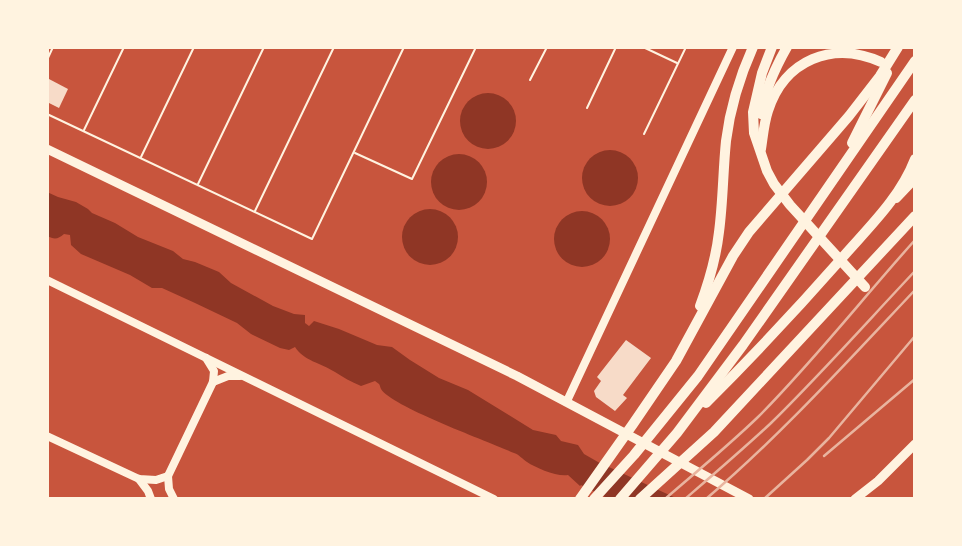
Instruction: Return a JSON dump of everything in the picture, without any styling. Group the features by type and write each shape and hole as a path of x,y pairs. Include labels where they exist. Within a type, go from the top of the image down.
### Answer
{"highway":[{"path":"688,338 705,293 715,254 726,138 738,86 753,47"},
{"path":"772,47 753,112 754,133 767,171 774,184 865,287"},
{"path":"761,152 759,135 762,108 772,76 787,47"},
{"path":"580,499 676,361 733,256 763,214 869,91 898,47"},
{"path":"826,192 873,104 898,47"},
{"path":"761,152 769,108 781,84 792,71 814,58 840,53 858,54 881,62"},
{"path":"594,499 653,433 698,376 915,61"},
{"path":"674,437 799,267 915,100"},
{"path":"620,499 674,437 865,232 891,202 915,159"},
{"path":"891,202 915,178"},
{"path":"640,499 714,432 915,216"}],"main road":[{"path":"47,149 568,401 749,499"},
{"path":"855,499 878,481 915,444"}],"street":[{"path":"568,401 733,47"},
{"path":"47,280 494,499"},
{"path":"174,499 169,489 168,476 213,382 214,371 204,356"},
{"path":"213,382 228,376 240,376"},
{"path":"47,436 139,480 151,499"},
{"path":"139,480 156,480 168,476"}],"path":[{"path":"47,60 53,47"},
{"path":"83,131 124,47"},
{"path":"141,158 194,47"},
{"path":"197,185 264,47"},
{"path":"254,212 334,47"},
{"path":"47,114 312,239 404,47"},
{"path":"354,153 412,179 476,47"},
{"path":"530,80 547,47"},
{"path":"587,108 616,47"},
{"path":"643,47 678,64"},
{"path":"644,134 686,47"}],"shaded area":[{"path":"482,93 494,93 508,101 516,115 514,132 508,141 494,149 482,149 465,137 460,127 460,115 472,98"},
{"path":"610,150 625,155 633,163 638,178 633,193 625,201 610,206 595,201 587,193 582,178 587,163 595,155"},
{"path":"453,154 465,154 479,162 487,176 485,193 479,202 465,210 453,210 436,198 431,188 431,176 443,159"},
{"path":"47,192 76,202 138,237 173,251 183,259 219,272 231,283 273,306 305,315 305,323 309,326 314,321 377,345 392,347 439,378 468,390 533,430 556,435 561,441 578,445 584,454 598,462 678,499 609,499 580,486 568,475 558,475 541,469 516,454 403,405 389,396 375,381 361,386 308,359 295,347 289,350 280,348 195,303 162,288 152,288 130,275 81,254 71,245 70,235 64,234 56,238 47,236"},
{"path":"430,209 441,211 450,217 456,226 456,248 450,257 441,263 430,265 419,263 410,257 404,248 402,237 404,226 410,217 419,211"},
{"path":"582,211 593,213 602,219 608,228 608,250 602,259 593,265 582,267 571,265 562,259 556,250 554,239 556,228 562,219 571,213"}],"building":[{"path":"49,79 68,89 59,108 47,102"},
{"path":"626,340 651,358 623,395 627,398 615,411 596,397 594,391 601,381 597,377"}],"railway":[{"path":"665,499 758,417 915,240"},
{"path":"685,499 770,424 915,271"},
{"path":"706,499 787,424 915,290"},
{"path":"764,499 829,438 915,336"},
{"path":"824,456 915,379"}]}
